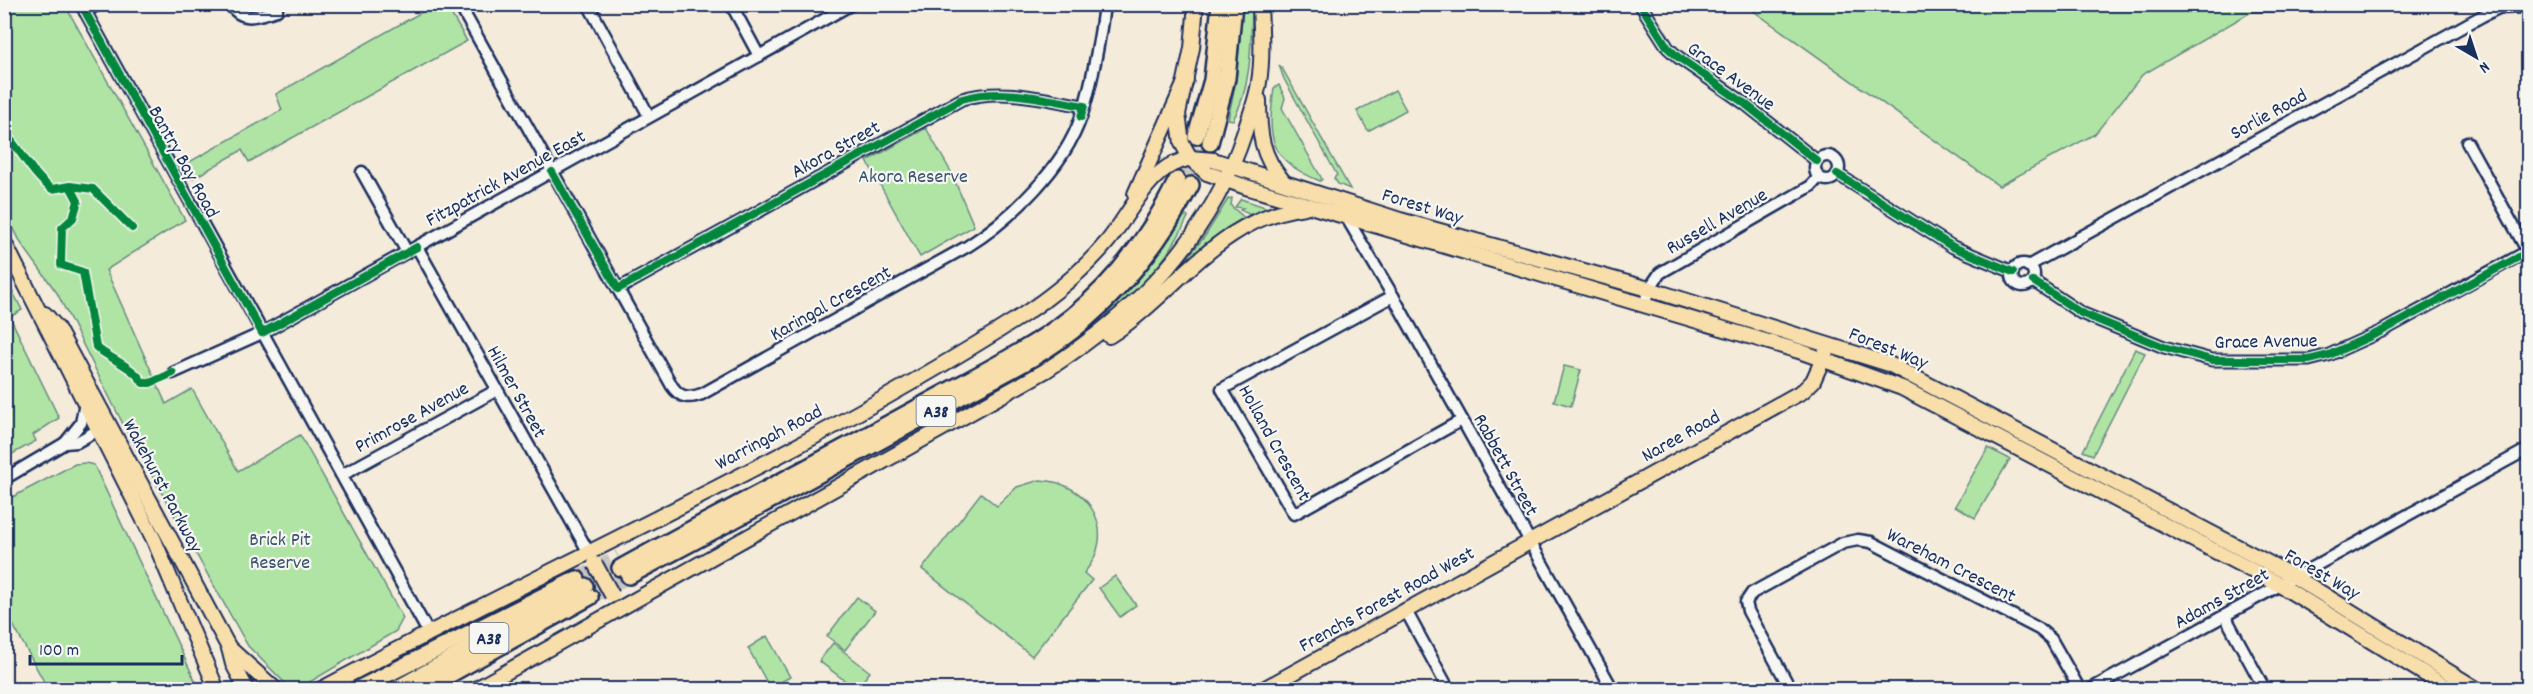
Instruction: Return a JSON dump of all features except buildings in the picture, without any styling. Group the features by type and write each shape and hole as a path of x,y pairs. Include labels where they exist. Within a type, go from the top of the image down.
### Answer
{"highway":[{"path":"1220,4 1203,139 1227,78 1234,4"},
{"name":"A38","path":"1184,183 1176,214 1143,262 1080,325 1045,349 884,440 623,567 702,522 801,472 1034,342 1073,315 1104,286 1132,254 1184,183"},
{"path":"356,690 584,587"},
{"name":"A38","path":"394,690 584,587"},
{"name":"A38","path":"422,690 584,587"}],"main road":[{"name":"A38","path":"1125,218 1186,80 1196,4"},
{"name":"A38","path":"474,690 616,601 1045,371 1100,333 1151,288 1195,236 1227,181 1259,84 1260,4"},
{"path":"1186,80 1178,114 1182,143 1190,158 1207,173 1227,181"},
{"path":"1259,84 1259,127 1263,152 1269,165 1283,181"},
{"name":"Warringah Road","path":"320,689 820,433 1021,316 1073,276 1107,242 1153,180 1173,164 1190,158 1213,160 1233,166"},
{"name":"Forest Way","path":"1233,166 1469,240 1649,289 1889,364 2295,577 2478,690"},
{"name":"Forest Way","path":"1227,181 1824,359 1928,400 2280,585 2451,690"},
{"path":"1045,371 1119,330 1201,256 1227,237 1274,213 1310,206"},
{"name":"Wakehurst Parkway","path":"4,242 38,304 57,328 104,427 218,690"},
{"name":"Wakehurst Parkway","path":"38,304 48,333 85,403 104,427 229,648 233,664 247,690"},
{"name":"Naree Road","path":"1530,540 1803,391 1813,381 1829,344"},
{"name":"Frenchs Forest Road West","path":"1262,690 1286,684 1405,609 1530,540"},
{"path":"588,552 616,601"},
{"path":"229,648 276,690"}],"street":[{"path":"83,8 98,4"},
{"path":"230,4 238,15 248,18 277,10"},
{"name":"Karingal Crescent","path":"459,4 676,392 686,397 696,396 993,230 1026,198 1070,142 1084,106 1104,4"},
{"path":"731,4 759,56"},
{"name":"Fitzpatrick Avenue East","path":"173,373 262,333 852,4"},
{"name":"Grace Avenue","path":"1640,4 1668,48 1678,57 1744,103 1817,161"},
{"path":"589,6 650,116"},
{"name":"Sorlie Road","path":"2028,266 2482,16 2498,8 2529,7"},
{"name":"Bantry Bay Road","path":"83,8 428,632"},
{"name":"Akora Street","path":"618,289 962,99 978,94 1006,93 1084,106"},
{"path":"2467,142 2528,252"},
{"path":"1824,156 1835,159 1838,166 1837,174 1829,180 1819,177 1815,168 1817,161 1824,156"},
{"name":"Hilmer Street","path":"362,172 412,249 497,390 588,552"},
{"path":"1837,174 1953,247 2013,272"},
{"name":"Russell Avenue","path":"1644,306 1649,289 1660,273 1811,186 1819,177"},
{"name":"Rabbett Street","path":"1345,215 1393,296 1613,690"},
{"name":"Grace Avenue","path":"2033,281 2081,313 2164,347 2212,360 2309,360 2329,355 2382,331 2528,252"},
{"path":"2019,265 2028,266 2034,274 2033,281 2027,286 2019,286 2013,281 2013,272 2019,265"},
{"name":"Holland Crescent","path":"1393,296 1222,389 1294,514 1462,420"},
{"name":"Primrose Avenue","path":"342,474 497,390"},
{"path":"4,479 65,443 81,423 85,403"},
{"path":"65,443 77,442 104,427"},
{"name":"Adams Street","path":"2089,690 2107,685 2280,585 2529,448"},
{"name":"Wareham Crescent","path":"1791,690 1748,611 1746,602 1752,593 1843,543 1858,540 1871,542 2039,629 2051,639 2080,690"},
{"path":"1405,609 1449,690"},
{"path":"2225,616 2265,690"}],"green space":[{"path":"436,4 446,5 467,41 249,162 242,150 192,179 184,165 282,110 276,94"},
{"name":"Brick Pit Reserve","path":"4,5 65,5 185,220 106,270 166,404 192,389 238,471 300,435 403,618 396,631 303,686 288,686 248,646 125,428 57,293 21,243 5,211"},
{"path":"1243,5 1252,5 1249,64 1244,93 1233,120 1228,119 1236,81"},
{"path":"1745,5 2293,5 2275,12 2251,12 2142,75 2095,134 1999,186"},
{"path":"1279,65 1350,189 1338,184 1334,178 1337,175 1284,79"},
{"path":"1279,85 1285,98 1282,108 1322,179 1320,181 1290,165 1275,146 1271,121 1274,88"},
{"path":"1395,90 1406,110 1368,131 1357,111"},
{"name":"Akora Reserve","path":"926,128 951,172 974,226 920,257 867,161"},
{"path":"1232,198 1231,206 1247,220 1173,275 1205,236 1228,199"},
{"path":"1241,199 1268,208 1255,217 1240,210 1243,208 1235,207"},
{"path":"1184,215 1188,217 1164,258 1144,283 1108,315 1105,312 1152,261"},
{"path":"5,276 22,310 10,317 59,418 33,435 36,441 5,458"},
{"path":"2135,349 2145,353 2093,455 2083,451"},
{"path":"1564,366 1581,370 1571,406 1554,401"},
{"path":"1988,448 2010,459 1975,518 1955,506"},
{"path":"75,464 94,465 199,689 48,689 5,610 5,501"},
{"path":"1040,480 1058,483 1073,490 1085,500 1094,512 1099,527 1099,542 1094,558 1084,573 1092,580 1032,656 922,569 981,493 997,506 1017,487"},
{"path":"1115,576 1136,605 1120,617 1099,588"},
{"path":"857,597 875,611 845,650 827,636"},
{"path":"767,636 790,677 770,688 748,648"},
{"path":"833,643 870,672 856,689 819,661"}],"tunnel":[{"path":"1177,180 1196,136"},
{"path":"1191,185 1210,143"},
{"path":"577,579 619,557"},
{"path":"590,597 629,576"}],"cycle path":[{"path":"81,4 262,333 417,247"},
{"path":"1640,4 1668,48 1678,57 1744,103 1817,161"},
{"path":"552,172 618,289 962,99 992,94 1038,98 1084,106 1081,117"},
{"path":"4,132 45,183 52,189 70,186 78,201 73,218 62,228 61,265 83,272 96,347 128,368 143,383 150,383 173,373"},
{"path":"1837,174 1953,247 2013,272"},
{"path":"70,186 93,189 132,228"},
{"path":"2033,281 2081,313 2164,347 2212,360 2309,360 2329,355 2382,331 2528,252"}]}
